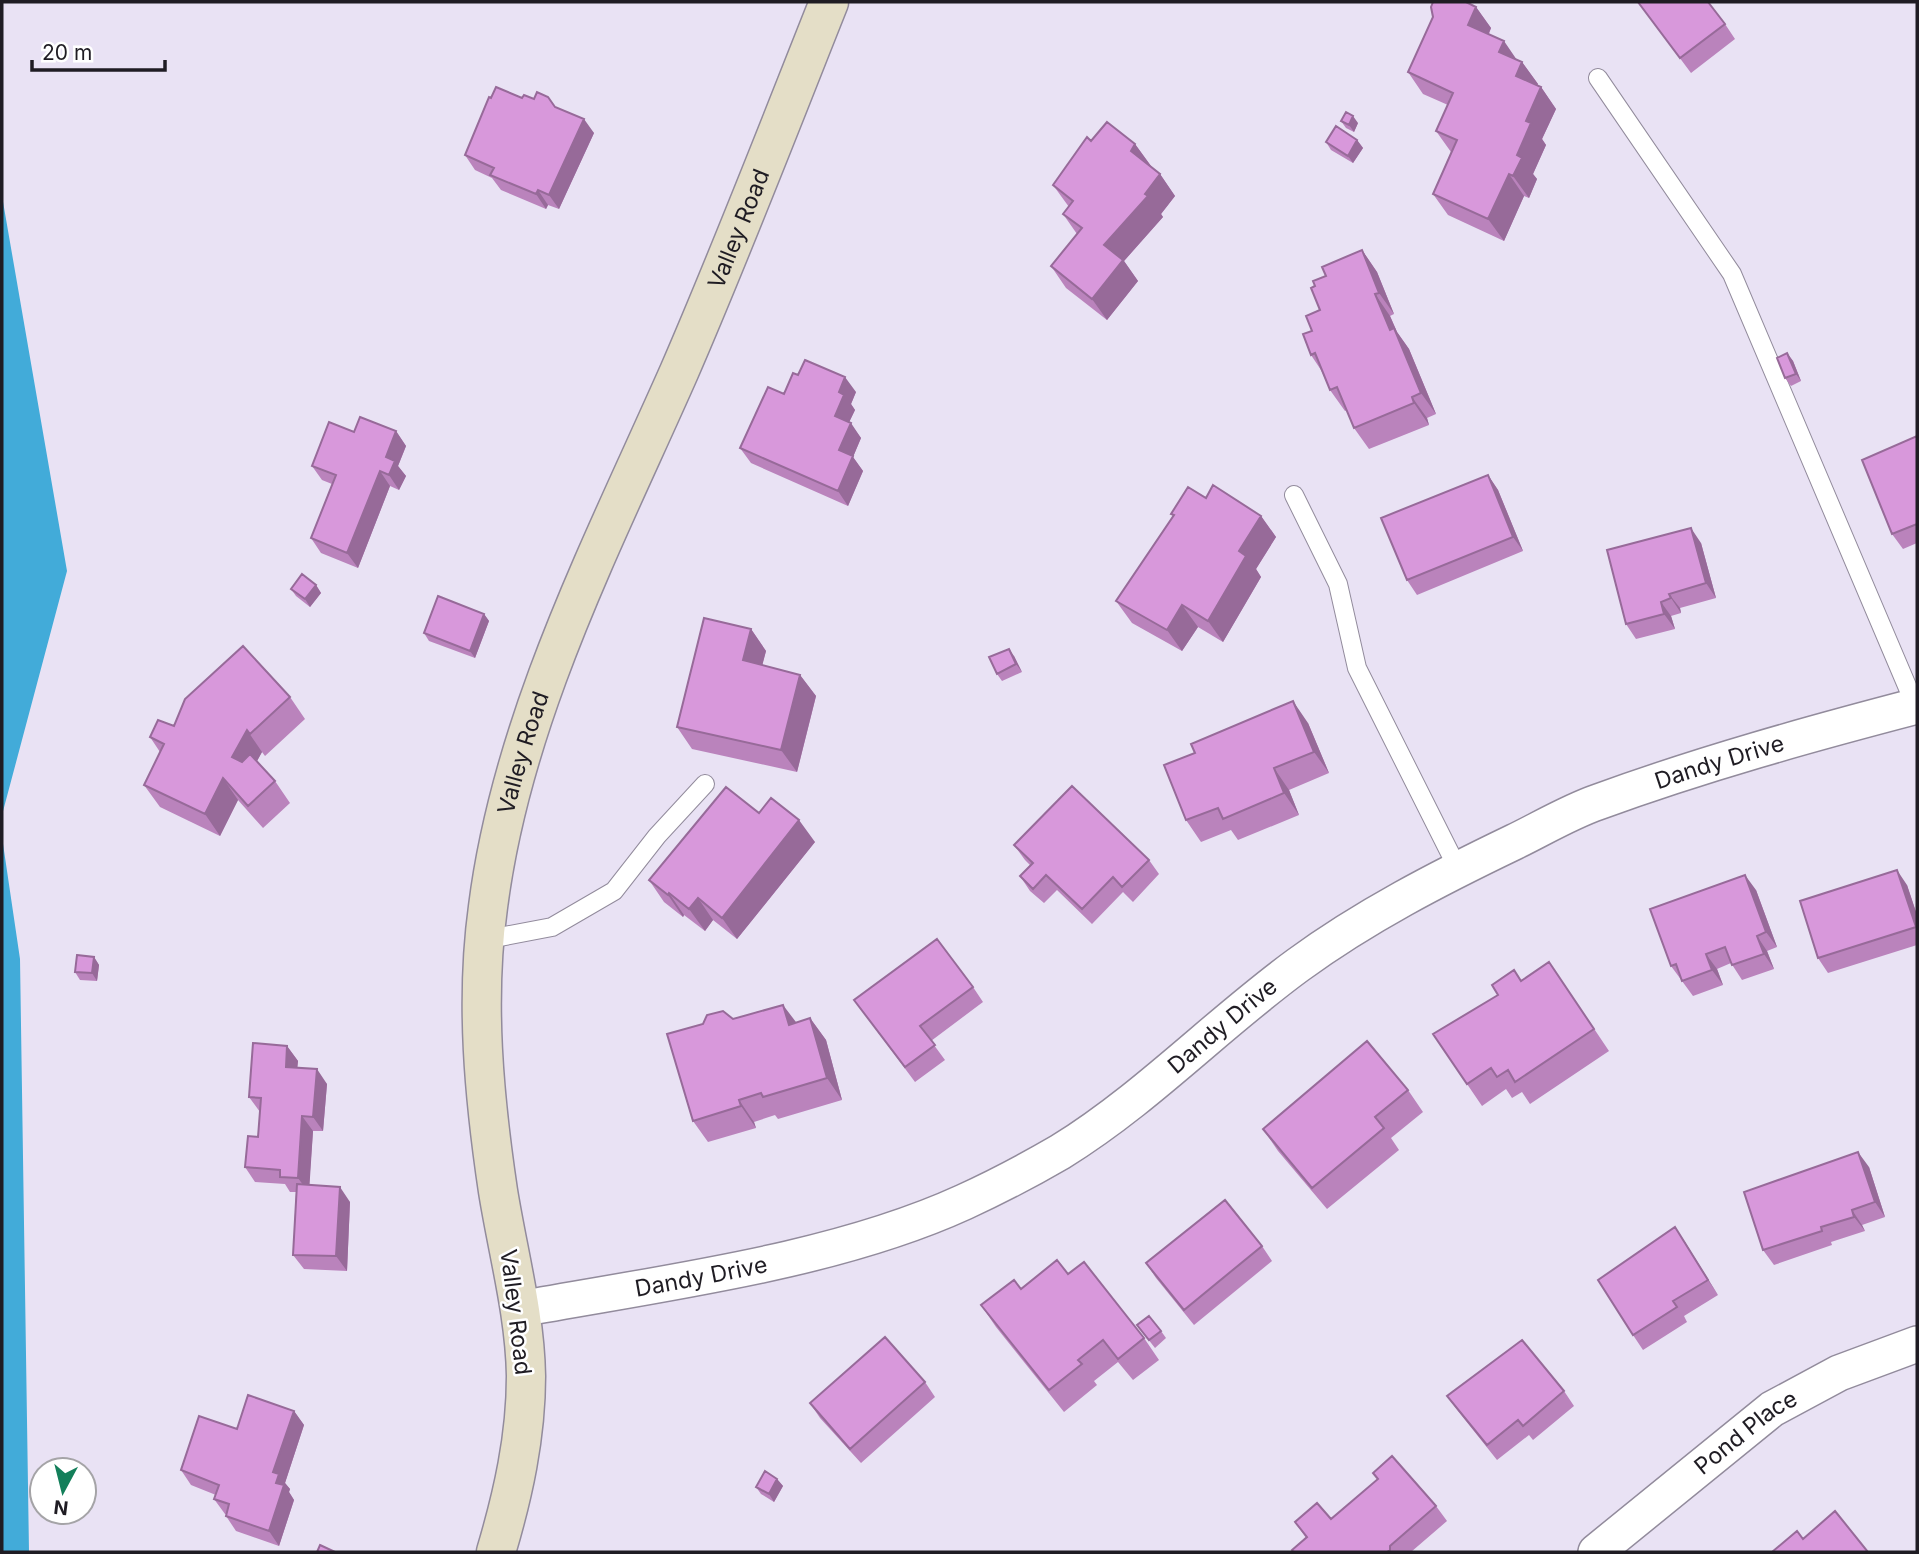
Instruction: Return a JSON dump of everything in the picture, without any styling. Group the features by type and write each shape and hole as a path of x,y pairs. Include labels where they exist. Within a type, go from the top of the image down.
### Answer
{"main road":[{"name":"Valley Road","path":"496,1552 521,1453 526,1371 520,1309 498,1192 486,1090 482,1023 484,940 506,808 535,712 585,583 710,299 829,2"}],"street":[{"name":"Dandy Drive","path":"520,1309 811,1252 888,1230 959,1204 1062,1151 1136,1097 1299,964 1392,904 1458,869 1594,803 1806,735 1917,706"},
{"name":"Pond Place","path":"1596,1552 1772,1409 1839,1373 1917,1344"}],"lane":[{"path":"1598,78 1732,274 1917,706"},
{"path":"1294,495 1338,584 1357,668 1458,869"},
{"path":"484,940 552,927 614,891 657,836 705,785"}],"water":[{"path":"2,196 67,571 2,815"},
{"path":"2,837 20,959 29,1552 2,1552"}],"building":[{"path":"1433,2 1466,2 1476,7 1468,25 1504,41 1499,52 1522,62 1516,76 1541,87 1526,121 1531,123 1517,155 1522,158 1513,176 1509,174 1488,219 1433,194 1457,140 1436,131 1453,93 1408,72 1433,17"},
{"path":"1638,2 1708,2 1725,24 1680,58"},
{"path":"496,87 522,98 524,95 534,99 537,92 548,97 555,107 584,119 549,195 538,190 536,194 490,175 494,168 465,155 489,97 491,98"},
{"path":"1346,112 1353,116 1349,125 1341,121"},
{"path":"1107,122 1135,144 1131,151 1160,174 1145,194 1148,196 1104,245 1123,260 1092,299 1051,266 1082,228 1063,214 1073,201 1053,185 1087,137 1091,141"},
{"path":"1336,126 1357,140 1348,156 1326,142"},
{"path":"1362,250 1379,293 1375,294 1390,330 1394,328 1421,393 1412,397 1414,403 1354,428 1337,387 1330,390 1315,353 1311,355 1303,334 1312,331 1306,316 1320,310 1311,288 1315,286 1313,281 1326,276 1322,267"},
{"path":"1787,353 1796,374 1785,378 1777,358"},
{"path":"805,360 845,377 839,392 844,395 835,416 851,423 839,450 853,456 838,491 740,448 768,387 784,394 793,373 798,375"},
{"path":"360,417 396,431 386,457 395,461 389,475 380,471 347,553 311,538 336,475 312,466 329,422 354,432"},
{"path":"1917,436 1917,524 1892,534 1862,460"},
{"path":"1488,475 1513,537 1407,580 1381,518"},
{"path":"1213,485 1261,516 1239,551 1246,556 1208,621 1182,605 1167,630 1116,601 1174,515 1171,514 1188,487 1206,498"},
{"path":"1691,528 1706,583 1669,594 1671,598 1661,602 1664,614 1626,624 1607,550"},
{"path":"302,574 316,585 305,599 291,589"},
{"path":"438,596 484,614 470,651 424,633"},
{"path":"704,618 751,629 743,660 800,675 781,750 677,727"},
{"path":"243,646 290,697 250,734 247,730 232,757 242,762 250,754 275,781 248,806 223,778 205,814 144,785 164,744 150,737 158,720 174,726 185,699"},
{"path":"1009,649 1016,664 997,674 989,657"},
{"path":"1293,701 1314,752 1274,768 1284,793 1223,819 1218,808 1186,820 1164,765 1195,753 1191,744"},
{"path":"1072,786 1149,860 1122,887 1113,877 1082,909 1046,875 1033,889 1020,876 1033,863 1014,845"},
{"path":"726,787 759,813 771,798 799,820 722,918 698,898 689,909 649,880"},
{"path":"1897,870 1916,927 1818,958 1800,901"},
{"path":"1745,875 1766,932 1757,936 1764,954 1732,965 1725,947 1706,954 1712,970 1682,981 1676,964 1671,966 1650,909"},
{"path":"937,939 973,987 920,1026 935,1045 905,1067 854,1000"},
{"path":"77,955 94,957 92,973 75,972"},
{"path":"1549,962 1594,1029 1515,1082 1508,1070 1497,1077 1491,1068 1467,1084 1433,1034 1498,995 1492,985 1514,970 1521,981"},
{"path":"783,1005 789,1025 810,1018 827,1078 763,1097 761,1093 739,1100 741,1106 693,1121 667,1034 703,1024 707,1015 723,1011 733,1019"},
{"path":"1367,1041 1408,1090 1375,1117 1384,1128 1312,1188 1263,1129"},
{"path":"253,1043 287,1046 286,1067 317,1069 313,1117 302,1116 298,1178 280,1177 280,1170 245,1167 248,1136 258,1137 261,1098 249,1097"},
{"path":"1858,1152 1875,1202 1852,1210 1854,1217 1821,1227 1822,1231 1763,1250 1744,1192"},
{"path":"297,1184 340,1187 336,1256 293,1255"},
{"path":"1225,1200 1262,1246 1184,1310 1146,1263"},
{"path":"1675,1227 1708,1280 1673,1301 1677,1307 1633,1335 1598,1280"},
{"path":"1057,1260 1068,1274 1084,1262 1144,1338 1118,1359 1103,1340 1078,1360 1082,1364 1049,1390 981,1305 1014,1280 1021,1289"},
{"path":"1149,1316 1161,1331 1149,1340 1137,1325"},
{"path":"885,1337 925,1382 850,1449 810,1403"},
{"path":"1522,1340 1564,1391 1523,1426 1518,1420 1487,1445 1447,1396"},
{"path":"248,1395 294,1411 273,1472 279,1474 276,1483 284,1485 269,1531 226,1516 229,1504 214,1499 219,1485 181,1470 199,1416 237,1429"},
{"path":"1392,1456 1436,1506 1390,1546 1390,1550 1292,1550 1307,1537 1295,1522 1317,1503 1331,1519 1378,1479 1373,1473"},
{"path":"765,1471 777,1479 769,1494 756,1487"},
{"path":"1835,1511 1868,1552 1772,1552 1797,1531 1803,1539"},
{"path":"320,1545 335,1552 317,1552"}]}
